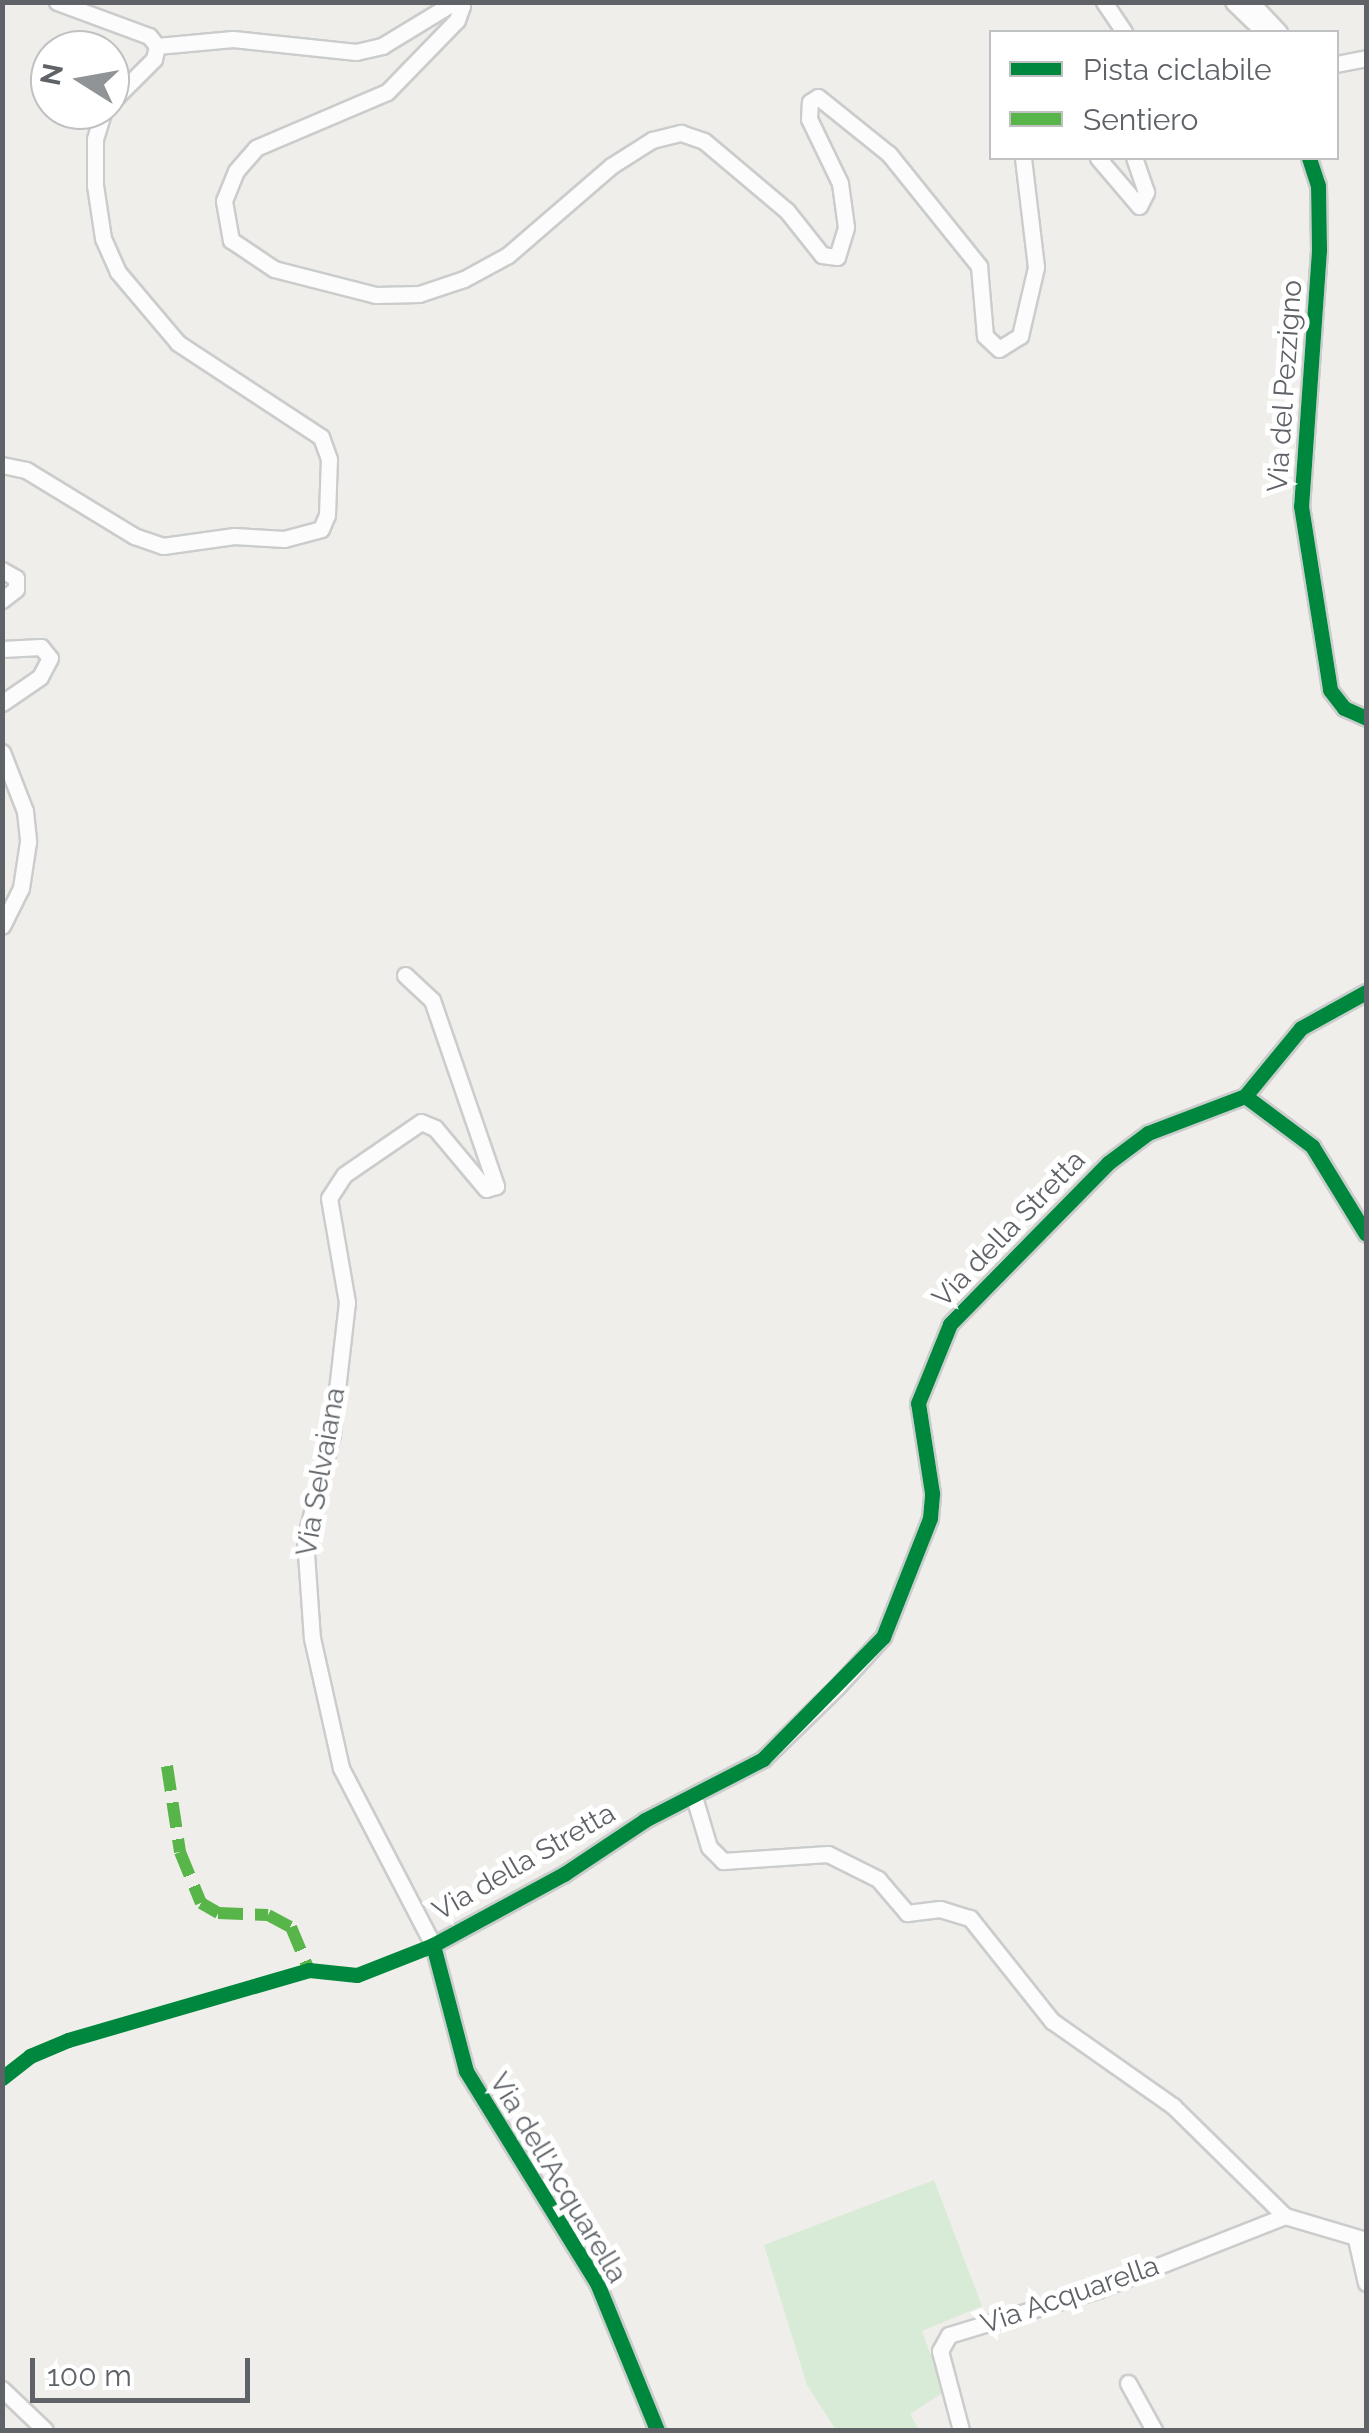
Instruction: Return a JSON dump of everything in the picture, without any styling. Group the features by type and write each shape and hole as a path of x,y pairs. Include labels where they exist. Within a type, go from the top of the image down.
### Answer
{"street":[{"path":"57,2 149,36 157,46"},
{"path":"1104,2 1123,30"},
{"path":"1233,2 1262,30"},
{"path":"1251,2 1277,30"},
{"path":"157,46 233,39 356,52 382,46 451,4 462,6 458,20 387,92 256,148 236,170 224,201 231,240 274,268 376,295 420,294 464,280 508,255 611,166 652,140 681,133 704,141 788,211 822,255 837,258 846,227 840,182 810,119 810,102 818,97 889,154 979,266 985,336 999,349 1020,336 1034,283 1024,160"},
{"path":"130,83 154,59 157,46"},
{"path":"1339,63 1366,58"},
{"path":"2,465 26,470 134,536 163,546 234,536 284,539 321,529 327,515 330,459 321,437 178,344 118,272 103,238 95,185 98,130"},
{"path":"1100,160 1138,206 1146,192 1135,160"},
{"name":"Via del Pezzigno","path":"1310,160 1318,184 1319,250 1301,506 1330,690 1344,708 1366,718"},
{"path":"2,570 16,578 16,589 2,600"},
{"path":"2,650 40,647 50,658 40,677 2,703"},
{"path":"2,752 25,811 28,842 21,888 2,926"},
{"name":"Via Selvaiana","path":"405,974 432,1000 496,1186 486,1188 436,1128 421,1122 334,1188 329,1207 347,1302 332,1434 305,1539 304,1581 341,1768 433,1945"},
{"path":"1366,992 1301,1028 1245,1096 1312,1146 1366,1234"},
{"name":"Via della Stretta","path":"433,1945 763,1759 883,1637 930,1518 932,1492 918,1403 950,1324 1108,1162 1148,1133 1245,1096"},
{"path":"694,1798 709,1847 723,1860 828,1854 878,1878 906,1912 940,1909 970,1918 1052,2021 1173,2106 1284,2216 1362,2239 1366,2283"},
{"name":"Via dell'Acquarella","path":"433,1945 466,2071 597,2284 657,2430"},
{"name":"Via Acquarella","path":"961,2430 940,2351 949,2335 1097,2290 1284,2216"},
{"path":"1128,2383 1154,2430"},
{"path":"2,2390 45,2430"}],"green space":[{"path":"934,2180 982,2306 922,2331 944,2392 910,2414 919,2430 836,2430 807,2385 764,2245"}],"marked path":[{"path":"167,1766 180,1852 201,1903 218,1913 268,1915 291,1927 309,1970"}],"cycle path":[{"path":"1310,160 1318,185 1319,250 1301,506 1330,690 1344,708 1366,718"},
{"path":"1245,1096 1301,1028 1366,992"},
{"path":"1245,1096 1312,1146 1366,1234"},
{"path":"2,2078 30,2056 68,2040 309,1970 357,1975 433,1945 564,1874 645,1820 763,1759 883,1637 930,1518 932,1493 918,1403 950,1324 1108,1163 1148,1133 1245,1096"},
{"path":"433,1945 466,2071 597,2283 657,2430"}]}
